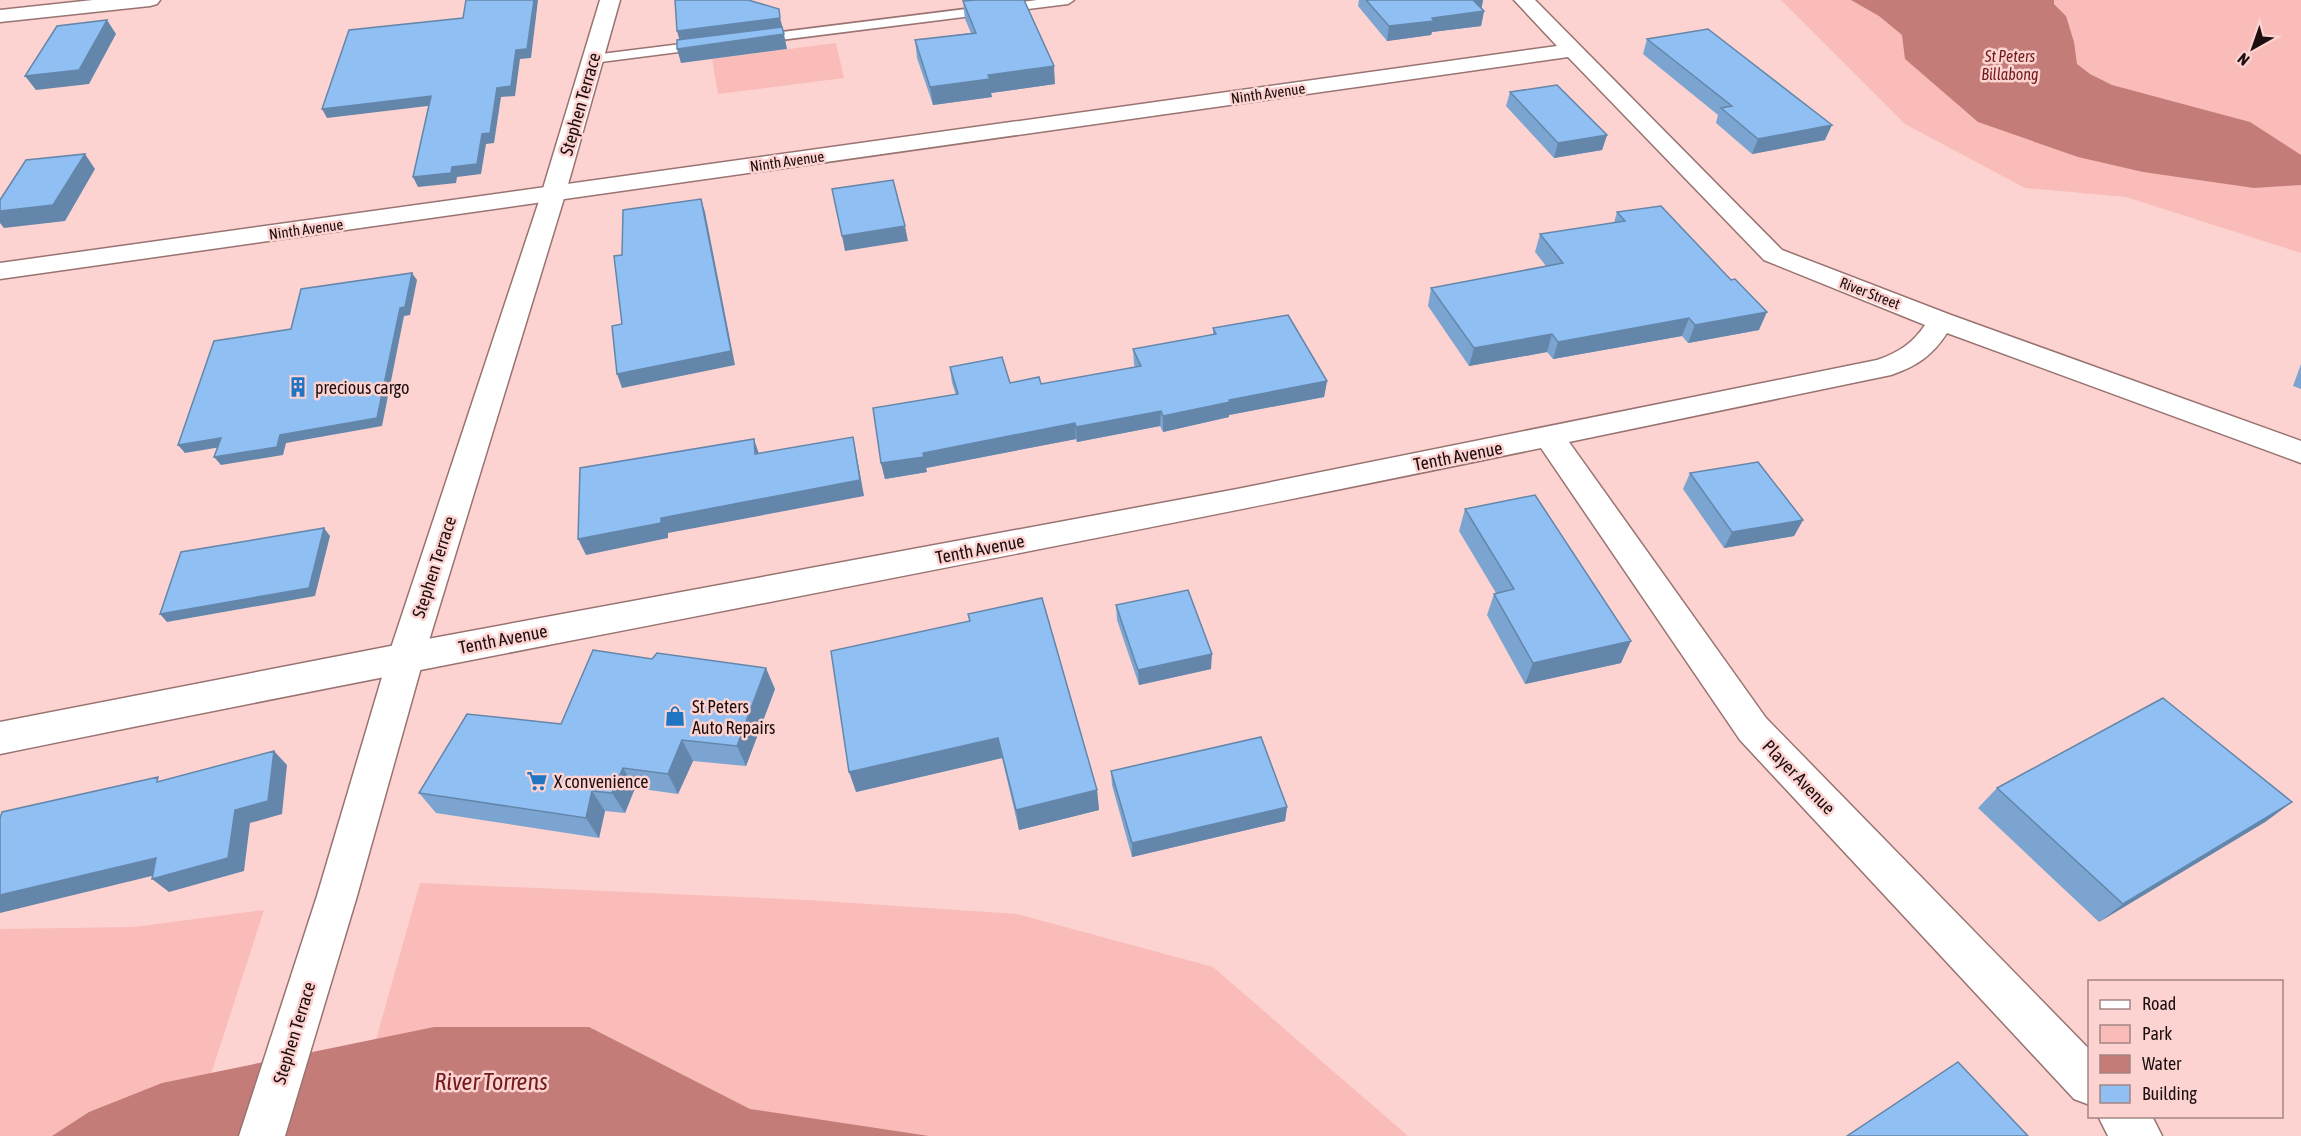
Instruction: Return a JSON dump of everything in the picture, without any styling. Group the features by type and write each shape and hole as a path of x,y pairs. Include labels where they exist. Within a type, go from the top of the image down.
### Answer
{"street":[{"path":"0,16 150,0"},
{"name":"Stephen Terrace","path":"262,1136 338,896 406,657 553,195 610,0"},
{"name":"River Street","path":"1524,0 1773,255 1941,321 2301,452"},
{"name":"Ninth Avenue","path":"0,271 1574,50"},
{"name":"Tenth Avenue","path":"0,738 406,657 1226,502 1549,437 1905,361 1929,342 1941,321"},
{"name":"Player Avenue","path":"1549,437 1753,729 2088,1081"},
{"path":"2123,1118 2139,1136"}],"lane":[{"path":"749,40 1068,0"},
{"path":"593,59 714,44"}],"green space":[{"path":"1781,0 2301,0 2301,253 2126,197 2025,188 1905,124"},
{"path":"836,43 844,78 718,94 712,59"},
{"path":"420,883 808,900 1017,914 1213,967 1408,1136 349,1136"},
{"path":"264,910 191,1136 0,1136 0,929 134,927"}],"water":[{"name":"St Peters Billabong","path":"1851,0 2054,0 2054,4 2066,16 2074,42 2077,64 2090,74 2112,85 2250,122 2301,155 2301,185 2254,188 2143,172 2078,157 1978,122 1905,59 1902,35 1879,16"},
{"name":"River Torrens","path":"434,1027 589,1027 750,1109 929,1136 52,1136 89,1112 162,1083"}],"building":[{"path":"466,0 534,0 527,49 516,50 511,86 497,88 490,133 482,134 477,164 452,167 451,173 413,177 431,96 322,109 349,30 463,18"},
{"path":"675,0 748,0 779,9 780,18 677,31"},
{"path":"1024,0 1054,66 988,75 990,79 930,87 915,40 976,33 963,1"},
{"path":"1366,0 1473,0 1484,11 1432,18 1434,21 1389,26"},
{"path":"107,20 79,70 25,76 57,26"},
{"path":"782,27 784,34 677,49 677,40"},
{"path":"1708,29 1832,125 1758,139 1721,108 1732,106 1647,39"},
{"path":"1557,85 1607,135 1558,143 1510,92"},
{"path":"85,154 53,205 0,211 0,200 26,160"},
{"path":"893,180 905,226 842,236 832,189"},
{"path":"701,199 731,351 617,374 612,326 622,324 614,256 622,255 623,210"},
{"path":"1661,206 1731,280 1735,279 1767,312 1695,325 1689,318 1558,342 1552,334 1474,348 1431,288 1563,263 1540,234 1625,221 1617,212"},
{"name":"precious cargo","path":"412,273 405,307 400,308 377,418 280,435 277,447 214,457 221,438 178,445 214,341 291,329 301,289"},
{"path":"1288,315 1327,381 1229,400 1230,402 1163,416 1161,411 1076,427 1075,423 923,453 924,457 881,463 873,408 958,394 950,367 1002,357 1010,383 1039,377 1041,384 1141,366 1133,349 1216,334 1213,328"},
{"path":"853,437 860,480 661,518 661,523 578,539 580,468 754,439 755,454"},
{"path":"1758,462 1803,520 1732,532 1690,473"},
{"path":"1535,495 1631,641 1533,663 1494,594 1514,589 1465,509"},
{"path":"324,528 309,588 160,614 181,552"},
{"path":"1188,590 1212,654 1138,670 1116,605"},
{"path":"1042,598 1097,790 1016,810 998,738 849,772 831,651 970,621 968,614"},
{"path":"593,650 652,659 657,653 766,668 737,746 682,740 668,774 623,768 612,793 592,791 586,818 419,793 467,714 561,724"},
{"path":"2163,698 2292,802 2123,904 1997,788"},
{"path":"1261,737 1287,807 1132,843 1111,771"},
{"path":"274,751 268,801 235,810 228,858 152,879 156,858 0,895 0,818 2,812 158,777 157,782"},
{"path":"1958,1062 2028,1136 1847,1136"}],"place":[{"name":"precious cargo","path":"298,387"},
{"name":"St Peters Auto Repairs","path":"675,716"},
{"name":"X convenience","path":"537,781"}]}
